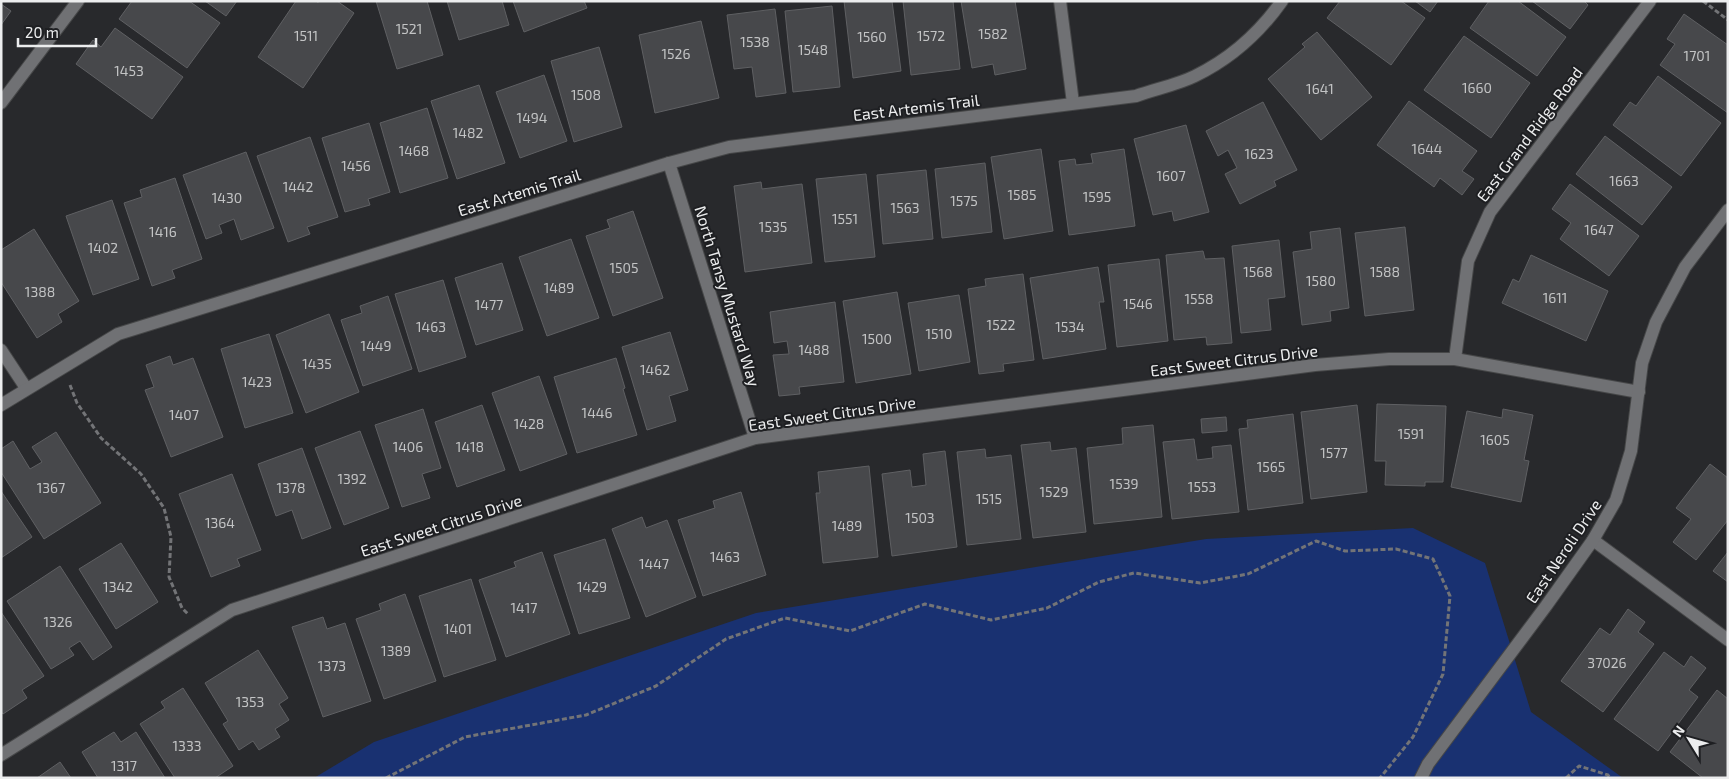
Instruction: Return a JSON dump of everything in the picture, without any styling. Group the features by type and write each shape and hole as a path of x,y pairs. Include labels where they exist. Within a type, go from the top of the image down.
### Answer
{"street":[{"path":"1,103 78,1"},
{"path":"1060,1 1073,103"},
{"name":"East Artemis Trail","path":"1,405 26,388 118,334 669,163 729,147 1136,96 1195,76 1235,51 1267,22 1282,1"},
{"name":"East Grand Ridge Road","path":"1454,359 1468,261 1490,212 1650,1"},
{"name":"North Tansy Mustard Way","path":"669,163 755,438"},
{"name":"East Neroli Drive","path":"1421,778 1428,764 1593,540 1616,500 1631,451 1640,392 1642,363 1656,322 1686,267 1728,210"},
{"path":"1,350 26,388"},
{"name":"East Sweet Citrus Drive","path":"1,755 232,610 755,438 1314,365 1389,359 1454,359 1640,392"},
{"path":"1593,540 1728,640"}],"path":[{"path":"1703,1 1728,20"},
{"path":"62,367 77,403 101,438 141,474 164,508 171,537 169,577 182,608 203,629"},
{"path":"386,778 465,737 586,715 656,686 726,639 785,618 850,631 925,604 991,620 1047,608 1099,582 1134,573 1200,583 1248,574 1316,541 1345,551 1396,549 1433,559 1450,596 1443,674 1413,736 1380,778"},
{"path":"1566,778 1579,766 1608,775 1610,778"}],"shaded area":[{"path":"1413,528 1485,563 1531,712 1623,778 314,778 374,742 756,613 1206,539"}],"building":[{"path":"132,1 189,1 220,23 187,68 119,19"},
{"path":"205,1 237,1 226,16"},
{"path":"296,1 316,1 318,3 319,1 337,1 354,13 303,88 258,57"},
{"path":"376,1 427,1 443,55 397,69"},
{"path":"447,1 502,1 509,25 459,40"},
{"path":"513,1 584,1 587,8 524,32"},
{"path":"844,1 892,1 901,71 853,78"},
{"path":"903,1 953,1 960,69 911,75"},
{"path":"961,1 1015,1 1026,69 995,75 993,64 972,68"},
{"path":"1340,1 1401,1 1425,18 1391,65 1327,18"},
{"path":"1415,1 1438,1 1430,12"},
{"path":"1489,1 1518,1 1566,37 1537,76 1470,28"},
{"path":"1532,1 1584,1 1588,5 1570,29"},
{"path":"1,4 11,11 1,25"},
{"path":"832,6 840,87 793,92 785,11"},
{"path":"775,9 786,93 756,97 752,67 734,69 727,15"},
{"path":"1684,14 1728,45 1728,113 1660,65 1675,44 1667,39"},
{"path":"701,21 719,98 655,113 639,35"},
{"path":"115,28 183,77 152,119 76,64 93,40 101,47"},
{"path":"1317,32 1372,97 1321,140 1268,79 1305,47 1302,44"},
{"path":"1464,36 1530,83 1491,138 1424,90"},
{"path":"599,47 622,127 574,142 551,61"},
{"path":"544,75 567,141 520,158 496,92"},
{"path":"1658,76 1721,123 1681,176 1613,125 1630,102 1636,106"},
{"path":"479,85 505,163 457,179 431,101"},
{"path":"1409,101 1477,151 1462,171 1474,179 1462,195 1440,178 1434,187 1377,145"},
{"path":"1263,102 1297,170 1274,181 1276,186 1240,204 1225,174 1237,168 1228,150 1218,156 1206,131"},
{"path":"427,108 448,178 400,193 380,123"},
{"path":"369,123 390,192 368,199 370,205 345,212 322,138"},
{"path":"1186,125 1209,212 1174,221 1172,211 1153,215 1134,139"},
{"path":"1605,136 1672,187 1642,225 1576,174"},
{"path":"310,137 338,217 307,227 310,234 288,242 257,156"},
{"path":"1041,149 1053,231 1004,239 991,157"},
{"path":"1124,149 1135,226 1069,235 1059,161 1075,159 1076,165 1093,163 1091,154"},
{"path":"246,152 274,228 241,240 234,219 219,225 222,233 206,239 183,175"},
{"path":"985,163 992,232 942,238 935,169"},
{"path":"926,170 933,239 883,244 877,175"},
{"path":"866,174 875,257 825,262 816,179"},
{"path":"175,178 202,259 172,270 175,278 152,286 124,203 142,197 140,190"},
{"path":"761,182 762,189 802,184 812,263 745,272 734,186"},
{"path":"1570,184 1639,236 1609,276 1560,239 1571,223 1552,209"},
{"path":"112,200 139,279 93,295 66,216"},
{"path":"633,211 663,298 613,316 586,236 610,228 607,220"},
{"path":"1405,227 1414,310 1365,316 1355,233"},
{"path":"1340,228 1349,308 1330,311 1331,321 1302,325 1293,252 1312,249 1310,232"},
{"path":"34,229 79,301 58,314 62,322 37,338 1,282 1,250"},
{"path":"571,239 599,318 547,336 519,257"},
{"path":"1279,240 1285,297 1268,299 1271,330 1241,333 1232,246"},
{"path":"1203,251 1205,259 1224,258 1232,343 1207,345 1206,337 1174,340 1166,255"},
{"path":"1531,255 1608,291 1586,341 1502,303 1513,279 1519,282"},
{"path":"1159,259 1168,341 1117,347 1108,265"},
{"path":"502,263 523,330 476,345 455,278"},
{"path":"1098,267 1104,302 1099,302 1106,349 1043,359 1030,278"},
{"path":"1023,274 1034,360 1003,364 1004,371 979,374 968,289 986,286 985,279"},
{"path":"443,280 466,357 419,372 395,294"},
{"path":"897,292 911,374 856,383 843,301"},
{"path":"959,295 970,362 919,371 908,303"},
{"path":"388,296 412,369 363,386 341,320 362,313 360,306"},
{"path":"835,302 844,382 799,387 800,394 779,396 773,355 789,354 787,341 774,343 770,312"},
{"path":"329,314 359,392 306,413 276,335"},
{"path":"670,332 688,390 669,396 676,421 647,430 622,347"},
{"path":"269,334 293,413 245,428 221,349"},
{"path":"170,356 173,365 193,358 223,437 171,457 145,390 154,387 146,365"},
{"path":"616,358 637,435 577,453 554,377"},
{"path":"539,376 567,454 520,471 492,393"},
{"path":"1377,404 1446,406 1443,482 1425,482 1425,486 1385,485 1386,461 1375,461"},
{"path":"482,405 505,470 457,487 435,422"},
{"path":"1357,405 1367,492 1311,499 1301,412"},
{"path":"423,409 441,468 422,474 430,498 402,507 375,425"},
{"path":"1503,409 1533,415 1524,460 1529,461 1521,502 1451,487 1467,411 1502,418"},
{"path":"1293,414 1303,503 1248,510 1239,429 1248,428 1247,420"},
{"path":"1226,417 1227,431 1202,433 1201,419"},
{"path":"1153,425 1162,517 1094,524 1087,448 1123,444 1122,428"},
{"path":"360,431 389,508 344,525 315,448"},
{"path":"56,432 101,503 44,539 1,472 1,449 13,441 30,469 42,462 32,447"},
{"path":"1194,439 1197,460 1213,458 1212,447 1231,445 1239,512 1172,519 1163,442"},
{"path":"1050,442 1051,451 1076,448 1086,532 1033,538 1021,445"},
{"path":"302,448 331,528 302,539 292,510 276,516 258,464"},
{"path":"985,449 986,458 1011,455 1021,539 967,545 957,452"},
{"path":"945,451 957,547 892,556 882,474 910,470 912,487 926,485 923,454"},
{"path":"1710,464 1728,478 1728,520 1696,560 1673,542 1691,519 1676,508"},
{"path":"869,466 878,557 823,563 816,493 820,493 818,472"},
{"path":"232,474 261,550 237,559 240,566 211,577 179,494"},
{"path":"1,491 32,537 1,558"},
{"path":"741,492 766,575 703,596 678,520 715,508 713,501"},
{"path":"642,517 646,528 667,520 696,597 646,617 612,529"},
{"path":"605,539 630,618 579,634 554,555"},
{"path":"121,543 158,602 116,629 79,569"},
{"path":"542,552 570,634 506,657 479,580 516,567 514,562"},
{"path":"1728,552 1728,582 1713,571"},
{"path":"60,566 112,647 93,660 80,641 69,648 74,655 51,669 7,601"},
{"path":"471,579 496,660 444,677 419,596"},
{"path":"405,594 436,681 384,699 356,619 381,610 379,604"},
{"path":"1628,609 1645,622 1638,632 1654,644 1603,712 1561,681 1600,628 1610,635"},
{"path":"1,612 44,676 22,690 27,698 3,714 1,711"},
{"path":"323,617 327,629 345,623 371,701 323,717 292,627"},
{"path":"258,650 288,698 279,704 289,720 275,729 280,737 259,750 253,741 239,750 223,724 228,721 205,683"},
{"path":"1664,652 1684,667 1691,656 1706,668 1689,690 1698,697 1658,751 1614,719"},
{"path":"183,688 233,766 215,778 175,778 140,724 165,708 161,702"},
{"path":"1717,690 1728,699 1728,778 1703,778 1670,752"},
{"path":"114,732 121,742 136,732 165,778 98,778 82,752"},
{"path":"60,762 71,778 37,778"}]}
